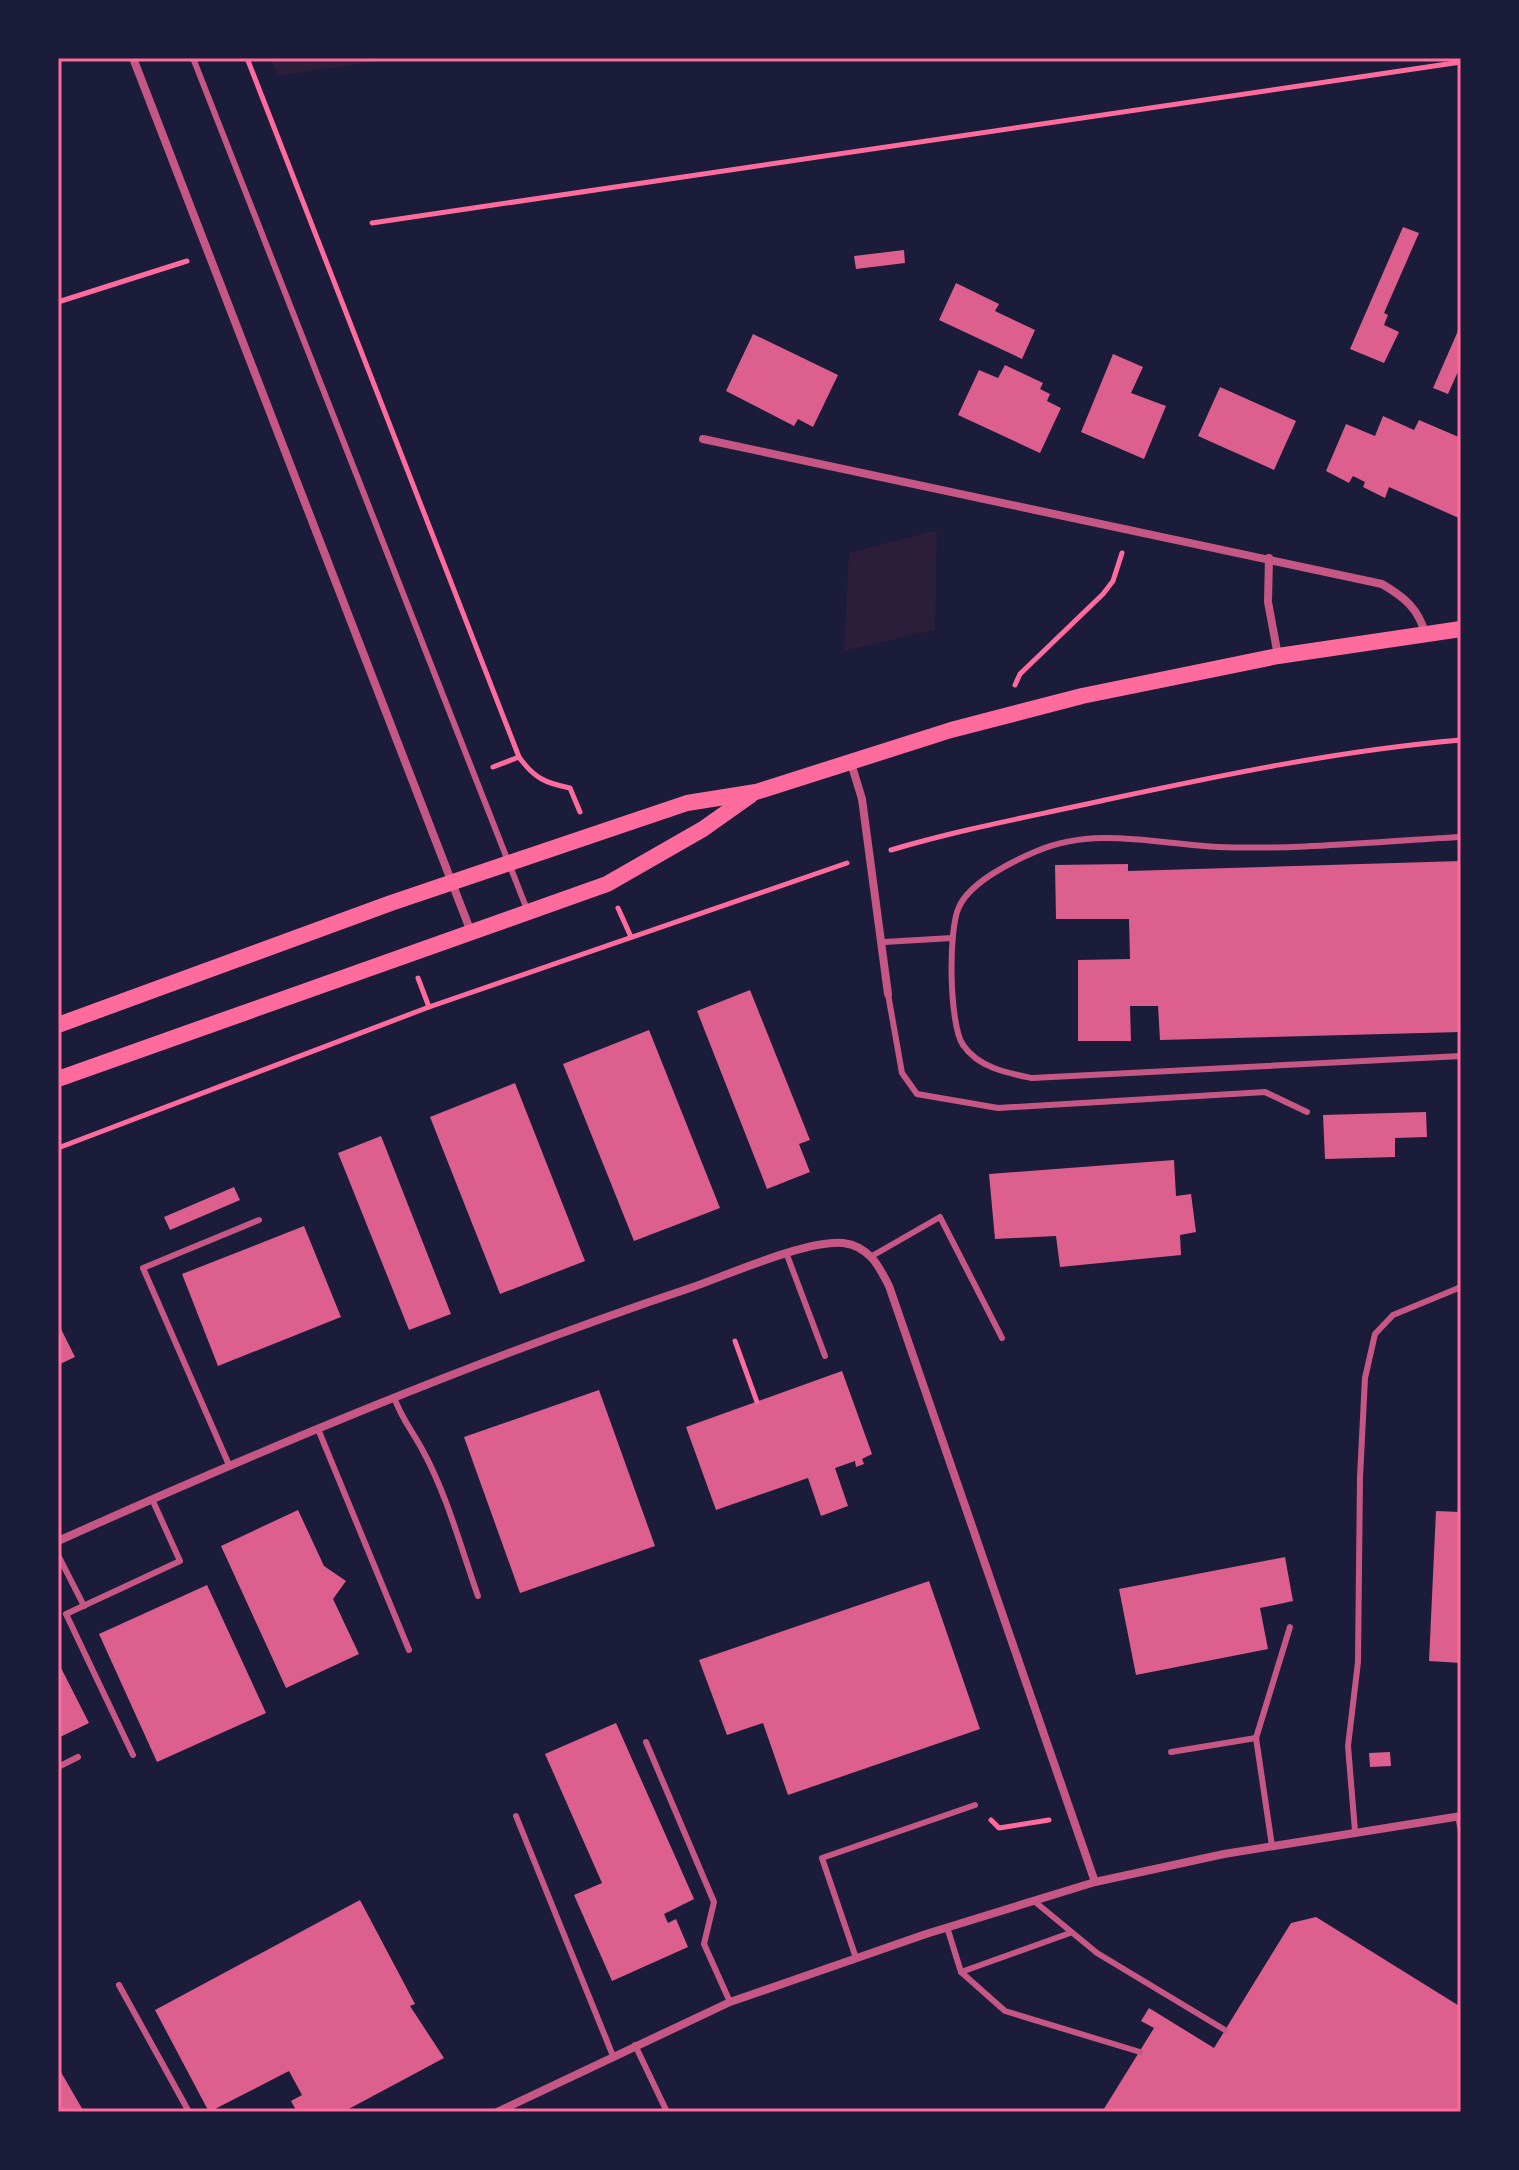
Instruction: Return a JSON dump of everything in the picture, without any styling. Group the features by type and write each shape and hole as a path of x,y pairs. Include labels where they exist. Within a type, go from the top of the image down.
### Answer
{"main road":[{"path":"58,1025 452,882 687,803 756,792 1020,712 1278,656 1461,629"},
{"path":"58,1079 528,912 629,873 703,829 756,792"}],"street":[{"path":"133,58 471,932"},
{"path":"703,439 1382,584 1406,598 1420,616 1425,633"},
{"path":"1269,558 1268,602 1278,656"},
{"path":"850,762 862,799 884,942 888,994"},
{"path":"58,1541 229,1465 576,1327 787,1255 825,1244 844,1243 872,1256 889,1286 1095,1882"},
{"path":"497,2112 730,2002 947,1927 1095,1882 1272,1846 1460,1816"}],"lane":[{"path":"193,58 528,912"},
{"path":"1461,837 1219,847 1106,837 1060,843 1016,861 975,888 959,906 952,938 952,1000 962,1044 996,1072 1032,1078 1461,1056"},
{"path":"884,942 952,938"},
{"path":"888,994 902,1073 917,1094 998,1108 1265,1092 1307,1112"},
{"path":"872,1256 940,1217 1002,1338"},
{"path":"229,1465 143,1268 259,1220"},
{"path":"787,1255 825,1356"},
{"path":"1355,1831 1348,1746 1358,1662 1360,1477 1365,1378 1375,1334 1393,1315 1461,1287"},
{"path":"394,1397 403,1422 428,1463 478,1596"},
{"path":"318,1429 409,1650"},
{"path":"133,1755 66,1614 180,1561 152,1499"},
{"path":"58,1555 84,1606"},
{"path":"1272,1846 1256,1738 1290,1627"},
{"path":"1171,1752 1256,1738"},
{"path":"646,1742 714,1902 704,1944 730,2002"},
{"path":"58,1767 78,1757"},
{"path":"856,1958 822,1858 975,1805"},
{"path":"516,1816 613,2056"},
{"path":"1460,1816 1461,1831"},
{"path":"1034,1901 1070,1933 1225,2030"},
{"path":"947,1927 961,1972 1005,2011 1140,2052"},
{"path":"961,1972 1070,1933"},
{"path":"119,1985 189,2112"},
{"path":"635,2045 667,2112"}],"path":[{"path":"247,58 519,757 532,776 545,783 570,788 589,835"},
{"path":"372,223 1461,62"},
{"path":"58,302 209,254"},
{"path":"1020,712 1014,683 1113,581 1128,528"},
{"path":"58,1148 429,1007 803,875 934,837 1192,782 1322,758 1461,740"},
{"path":"735,1341 757,1402"},
{"path":"975,1805 999,1828 1046,1821 1073,1812"}],"shaded area":[{"path":"271,58 398,58 278,76"},
{"path":"937,530 935,630 844,651 849,553"}],"building":[{"path":"1403,227 1419,233 1384,313 1388,315 1384,325 1399,332 1384,363 1350,349"},
{"path":"904,250 905,263 856,269 854,256"},
{"path":"956,283 999,304 995,311 1035,330 1022,359 939,320"},
{"path":"1461,324 1461,365 1448,394 1433,388"},
{"path":"753,334 838,375 813,427 798,419 794,426 726,391"},
{"path":"1113,354 1143,367 1131,393 1166,406 1144,459 1081,432"},
{"path":"1005,365 1043,383 1040,389 1050,394 1047,401 1061,408 1040,453 958,415 979,370 998,378"},
{"path":"1220,387 1296,421 1274,470 1198,436"},
{"path":"1383,416 1414,430 1419,420 1461,438 1461,519 1389,487 1385,498 1363,487 1365,482 1353,476 1349,483 1326,471 1346,424 1375,436"},
{"path":"1461,861 1461,1032 1160,1040 1158,1006 1130,1006 1131,1041 1078,1041 1078,960 1130,959 1129,919 1056,919 1055,865 1128,864 1128,871"},
{"path":"750,990 810,1140 799,1144 810,1172 767,1189 697,1011"},
{"path":"649,1030 720,1208 634,1241 563,1064"},
{"path":"515,1083 585,1261 500,1294 430,1117"},
{"path":"1426,1112 1427,1137 1395,1138 1395,1157 1325,1159 1323,1115"},
{"path":"381,1136 451,1314 409,1330 338,1153"},
{"path":"1174,1160 1176,1196 1191,1194 1196,1232 1180,1235 1181,1255 1060,1267 1056,1236 995,1239 989,1174"},
{"path":"234,1187 240,1200 170,1230 164,1217"},
{"path":"304,1226 341,1317 218,1366 182,1274"},
{"path":"58,1323 75,1357 58,1365"},
{"path":"842,1371 872,1454 862,1459 864,1464 856,1467 855,1461 835,1468 848,1506 821,1516 808,1478 716,1510 686,1427"},
{"path":"599,1390 655,1546 520,1593 464,1437"},
{"path":"298,1510 324,1566 346,1581 333,1599 359,1654 286,1688 221,1546"},
{"path":"1436,1511 1461,1512 1461,1663 1429,1661"},
{"path":"1285,1557 1293,1601 1260,1608 1268,1649 1136,1675 1119,1589"},
{"path":"929,1581 980,1729 788,1795 763,1723 727,1735 699,1660"},
{"path":"207,1585 266,1713 157,1762 99,1634"},
{"path":"58,1662 89,1723 58,1738"},
{"path":"616,1723 694,1899 664,1914 668,1923 676,1919 688,1947 612,1981 574,1895 602,1883 545,1754"},
{"path":"1390,1752 1391,1766 1370,1767 1369,1753"},
{"path":"360,1900 415,2004 410,2006 444,2058 343,2112 297,2112 291,2101 302,2095 289,2071 209,2112 155,2010"},
{"path":"1316,1917 1461,2007 1461,2112 1102,2112 1154,2028 1141,2021 1149,2008 1214,2048 1291,1923"},
{"path":"58,2067 84,2112 58,2112"}]}
